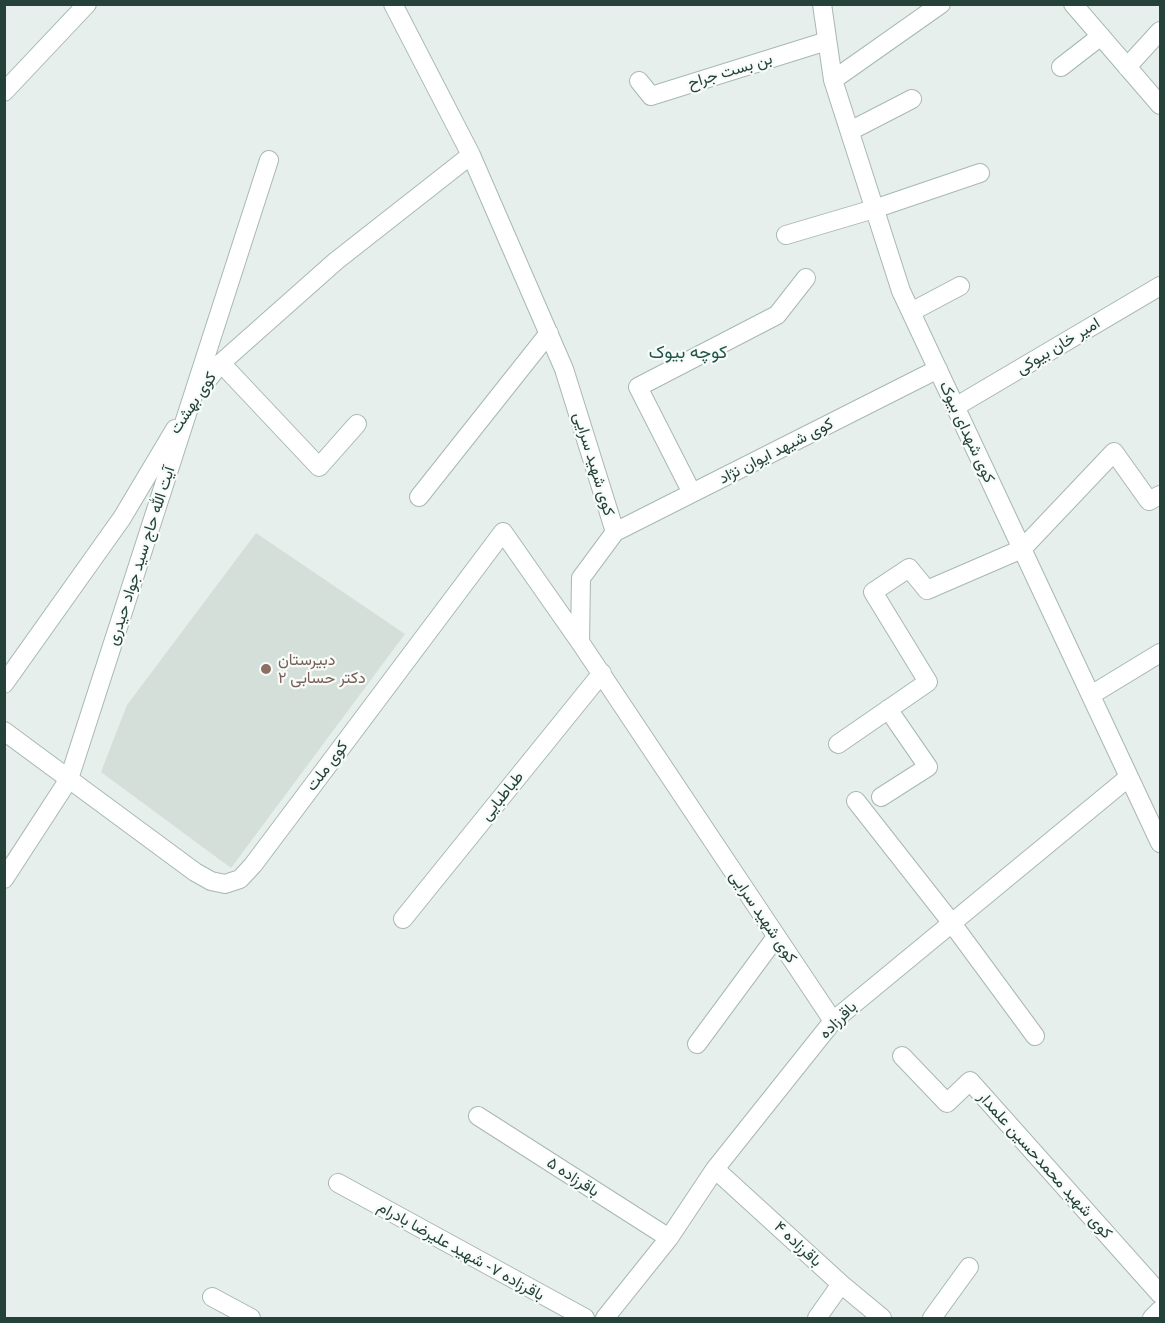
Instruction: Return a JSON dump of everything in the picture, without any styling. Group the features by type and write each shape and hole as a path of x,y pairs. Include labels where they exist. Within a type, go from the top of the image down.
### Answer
{"street":[{"path":"4,92 87,4"},
{"name":"کوی شهید سرایی","path":"393,4 471,155 549,333 564,369 615,532 581,578 580,642 833,1021"},
{"name":"کوی شهدای بیوک","path":"822,4 833,80 901,291 1130,777 1156,823 1161,843"},
{"path":"833,80 941,4"},
{"path":"1073,5 1161,105"},
{"path":"1127,67 1161,31"},
{"path":"1061,67 1101,36"},
{"name":"بن بست جراح","path":"639,81 651,96 827,41"},
{"path":"850,131 912,99"},
{"name":"کوی بهشت","path":"4,684 122,518 193,398 221,363 336,261 471,155"},
{"name":"آیت الله حاج سید جواد حیدری","path":"4,879 69,779 269,160"},
{"path":"786,235 874,209 980,172"},
{"path":"692,493 638,387 777,315 806,278"},
{"path":"911,312 960,286"},
{"name":"امیر خان بیوکی","path":"956,407 1161,286"},
{"path":"419,497 549,333"},
{"path":"221,363 319,467 357,423"},
{"name":"کوی شیهد ایوان نژاد","path":"615,532 938,369"},
{"path":"838,744 928,682 873,592 909,568 927,590 1022,549 1114,452 1149,501 1161,495"},
{"name":"کوی ملت","path":"4,731 195,872 211,881 225,884 240,879 253,865 503,532 580,642"},
{"path":"1091,695 1161,653"},
{"name":"طباطبایی","path":"403,919 602,673"},
{"path":"881,797 928,767 888,709"},
{"name":"باقرزاده","path":"605,1318 669,1238 715,1168 833,1021 1130,777"},
{"path":"856,801 951,922 1035,1036"},
{"path":"697,1044 776,937"},
{"name":"کوی شهید محمدحسین علمدار","path":"902,1056 947,1103 970,1081 1161,1294"},
{"name":"باقرزاده ۵","path":"478,1116 669,1238"},
{"name":"باقرزاده ۴","path":"715,1168 841,1284 882,1318"},
{"name":"باقرزاده ۷- شهید علیرضا بادرام","path":"338,1183 585,1318"},
{"path":"932,1318 969,1267"},
{"path":"818,1318 841,1284"},
{"path":"212,1297 251,1318"},
{"path":"1152,1318 1161,1310"}],"shaded area":[{"name":"دبیرستان دکتر حسابی ۲","path":"256,533 405,634 231,868 101,772 127,705"}],"place":[{"name":"دبیرستان دکتر حسابی ۲","path":"266,669"}],"district":[{"name":"کوچه بیوک","path":"688,352"}]}
